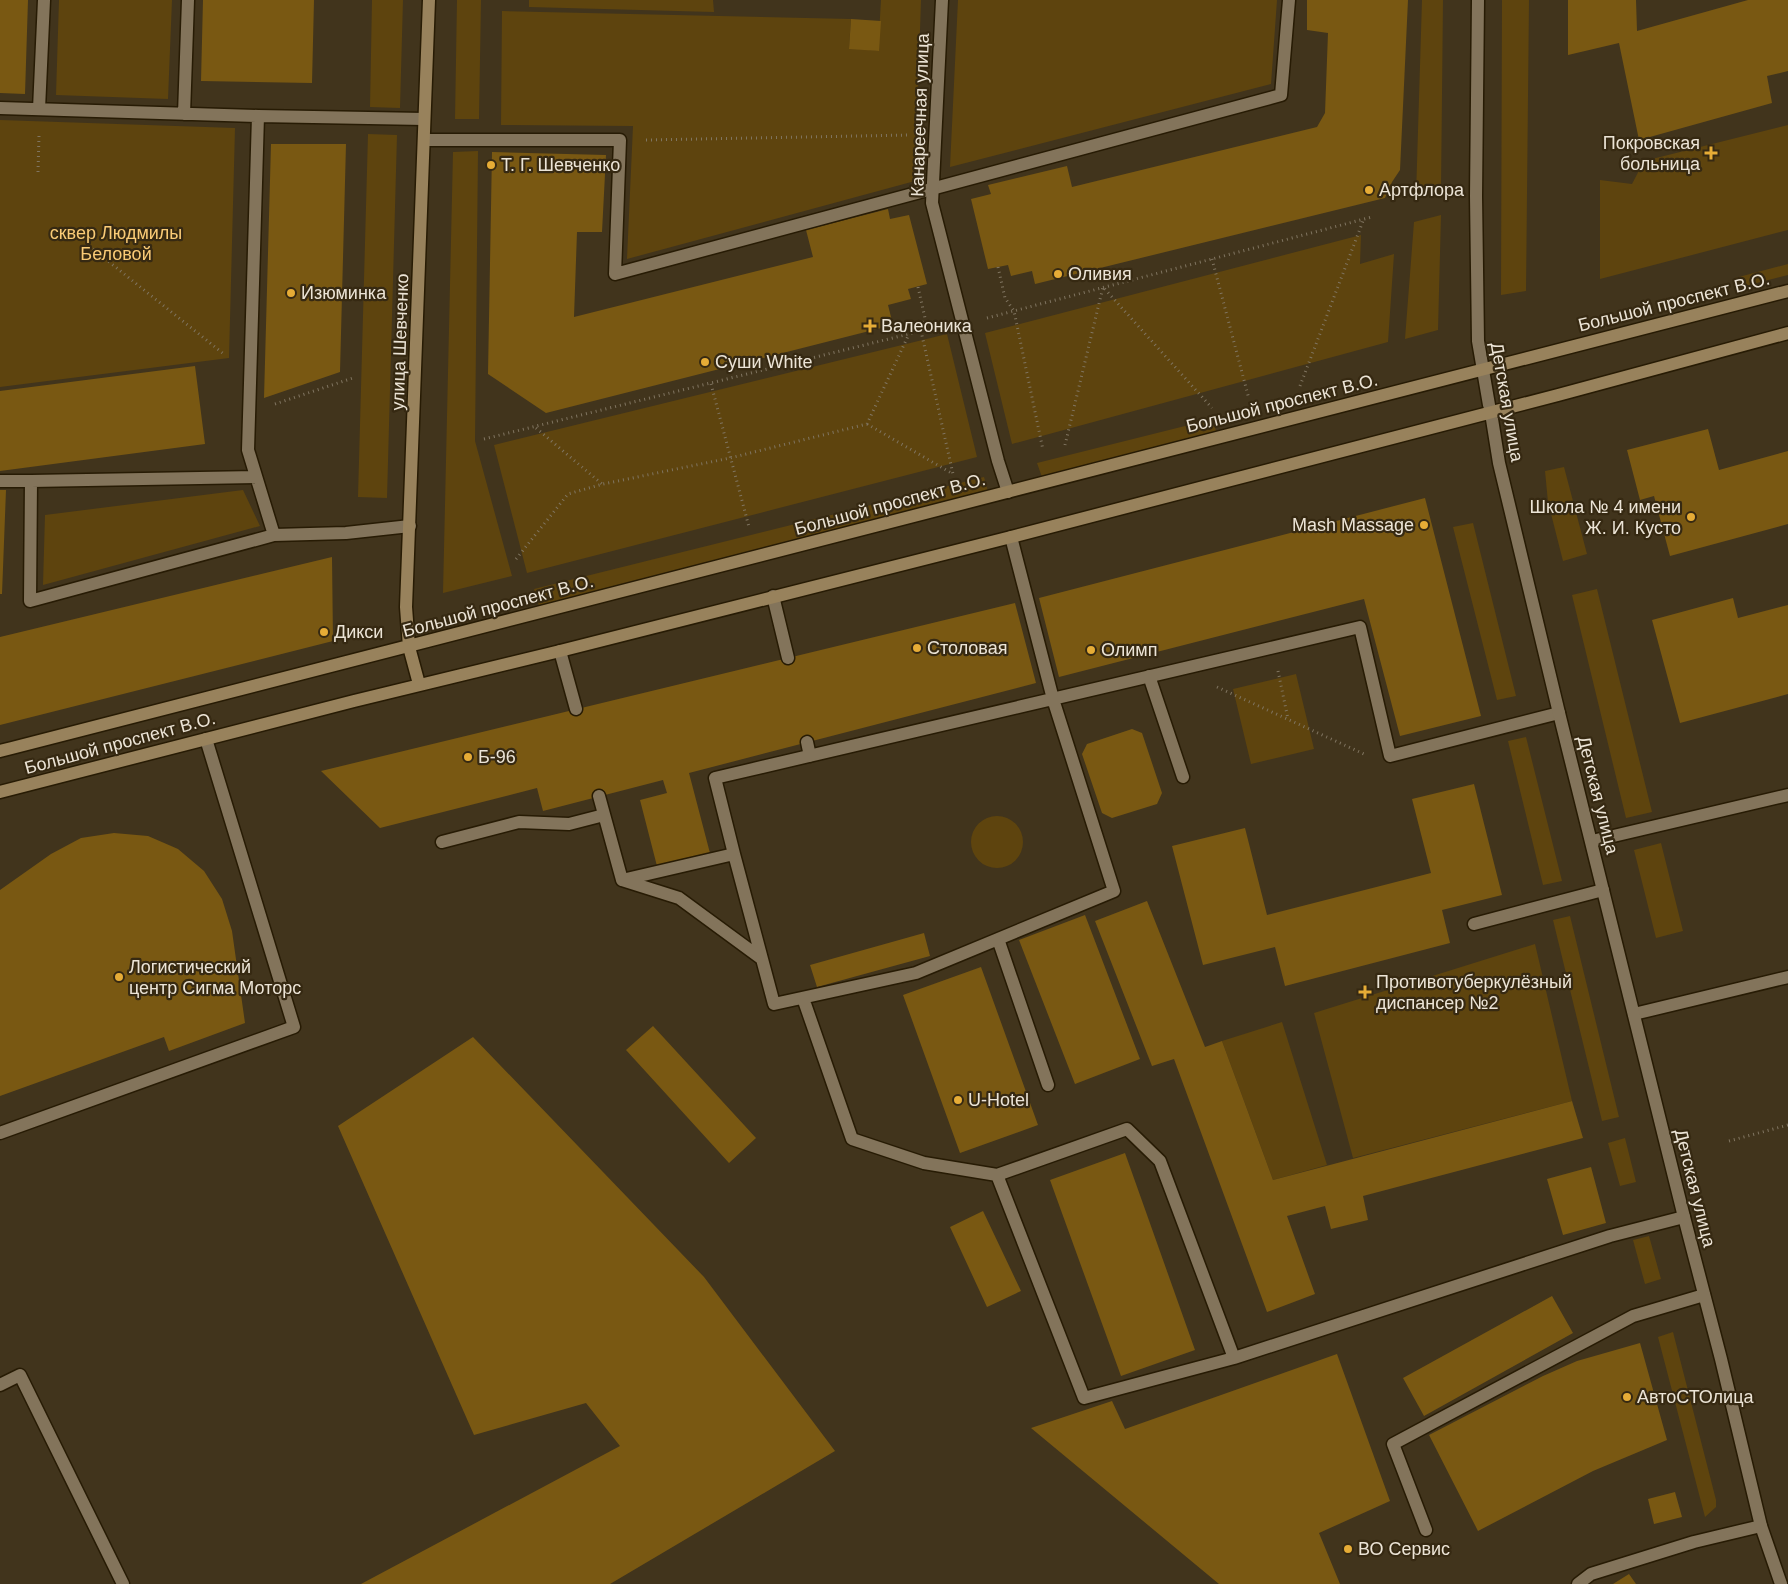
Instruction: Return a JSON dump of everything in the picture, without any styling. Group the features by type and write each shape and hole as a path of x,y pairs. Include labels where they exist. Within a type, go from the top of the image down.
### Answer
{"main road":[{"name":"улица Шевченко","path":"419,684 409,647 406,607 429,0"},
{"name":"Большой проспект В.О.","path":"0,751 339,667 409,647 1788,291"},
{"name":"Большой проспект В.О.","path":"0,792 419,684 560,651 1011,537 1490,409 1788,333"}],"street":[{"path":"39,109 44,0"},
{"path":"184,114 188,0"},
{"name":"Канареечная улица","path":"942,0 932,203 998,461 1008,492"},
{"path":"424,140 620,140 615,274 1282,95 1289,0"},
{"name":"Детская улица","path":"1478,0 1478,341 1499,463 1559,713 1761,1526 1781,1584"},
{"path":"0,108 424,119"},
{"path":"258,116 248,450 274,535"},
{"path":"0,481 256,477"},
{"path":"31,481 30,601 274,535 346,533 410,526"},
{"path":"1011,537 1053,699 1114,891 916,973 774,1004 715,778 1053,699 1149,676 1178,670 1360,626 1390,756 1559,713"},
{"path":"772,596 788,658"},
{"path":"560,651 576,709"},
{"path":"1149,676 1183,777"},
{"path":"0,1133 294,1027 206,739"},
{"path":"807,742 810,756"},
{"path":"1592,841 1788,795"},
{"path":"599,796 622,880"},
{"path":"442,842 519,822 568,824 604,815"},
{"path":"622,880 734,854"},
{"path":"622,880 679,898 762,959"},
{"path":"1474,924 1604,890"},
{"path":"998,939 1048,1084"},
{"path":"1634,1014 1788,977"},
{"path":"803,998 852,1139 924,1163 997,1175 1127,1129 1160,1161 1234,1358"},
{"path":"997,1175 1084,1398 1234,1358 1610,1236 1684,1217"},
{"path":"1426,1530 1393,1444 1633,1316 1704,1295"},
{"path":"0,1385 20,1375 123,1584"},
{"path":"1578,1584 1592,1574 1685,1545 1761,1526"}],"path":[{"path":"38,172 39,109"},
{"path":"620,140 936,135"},
{"path":"484,439 536,428 920,331 963,325 1372,217"},
{"path":"1300,386 1363,220"},
{"path":"93,249 229,358"},
{"path":"101,255 152,250"},
{"path":"1212,258 1249,398"},
{"path":"998,267 1006,298 1014,311 1043,450"},
{"path":"516,560 568,494 603,484 730,458 866,424 953,474 920,331 925,318 918,287"},
{"path":"1103,287 1212,408"},
{"path":"1065,445 1103,287"},
{"path":"866,424 909,334"},
{"path":"249,413 353,378"},
{"path":"711,384 749,527"},
{"path":"536,428 603,484"},
{"path":"1274,647 1288,719"},
{"path":"1178,670 1372,758 1390,756"},
{"path":"1730,1141 1788,1125"}],"green space":[{"path":"59,0 172,0 168,99 56,95"},
{"path":"372,0 403,0 400,108 370,107"},
{"path":"457,0 481,0 479,119 455,119"},
{"path":"529,0 713,0 714,12 529,7"},
{"path":"881,0 921,0 915,181 627,259 633,126 501,125 502,11 851,19 849,48 878,51"},
{"path":"958,0 1277,0 1271,84 950,167"},
{"path":"1422,0 1443,0 1441,189 1416,196"},
{"path":"1502,0 1529,0 1526,291 1501,295"},
{"name":"сквер Людмилы Беловой","path":"0,120 235,128 229,358 0,387"},
{"path":"1788,125 1788,230 1600,279 1600,180 1632,184 1644,161"},
{"path":"368,134 397,135 387,498 358,497"},
{"path":"478,151 475,441 512,576 443,593 453,152"},
{"path":"1441,215 1438,330 1405,339 1414,222"},
{"path":"1361,235 1360,264 1394,254 1388,342 1012,444 985,333"},
{"path":"1788,264 1788,275 1737,288 1735,278"},
{"path":"947,334 977,457 527,573 494,445"},
{"path":"1213,419 1217,435 1043,480 1037,463"},
{"path":"1564,467 1587,554 1563,561 1548,502 1545,471"},
{"path":"984,477 989,495 540,609 534,589"},
{"path":"243,490 260,526 43,585 45,515"},
{"path":"1473,523 1516,696 1497,700 1453,527"},
{"path":"1597,589 1652,812 1626,818 1572,595"},
{"path":"1296,674 1314,749 1251,764 1233,689"},
{"path":"1526,737 1562,881 1543,885 1508,741"},
{"path":"997,816 1007,818 1015,824 1021,832 1023,842 1021,852 1015,860 1007,866 997,868 987,866 979,860 973,852 971,842 973,832 979,824 987,818"},
{"path":"1661,843 1683,931 1656,938 1634,850"},
{"path":"1570,916 1619,1117 1602,1121 1553,920"},
{"path":"1535,944 1572,1101 1353,1158 1314,1013"},
{"path":"1282,1022 1327,1165 1273,1180 1222,1041"},
{"path":"1625,1138 1636,1182 1620,1186 1608,1143"},
{"path":"1649,1236 1661,1279 1645,1284 1633,1240"},
{"path":"1673,1332 1716,1500 1716,1507 1705,1517 1658,1337"}],"building":[{"path":"0,0 28,0 25,94 0,93"},
{"path":"203,0 314,0 312,83 201,81"},
{"path":"1307,0 1408,0 1400,170 1385,198 1035,284 1032,271 1011,276 1008,265 988,269 971,199 991,194 988,185 1067,166 1072,187 1317,127 1325,113 1328,33 1307,30"},
{"path":"1568,0 1636,0 1637,31 1748,0 1788,0 1788,71 1767,76 1772,103 1639,140 1619,43 1568,55"},
{"path":"851,19 881,21 879,51 849,49"},
{"path":"271,144 346,144 340,372 264,398"},
{"path":"492,152 606,155 602,232 577,232 574,317 813,257 806,230 888,209 890,219 909,215 927,284 908,289 911,299 888,305 893,325 546,413 488,374"},
{"path":"195,366 205,444 0,471 0,391"},
{"path":"1708,429 1719,470 1788,451 1788,524 1670,556 1654,496 1640,500 1627,450"},
{"path":"0,490 6,490 2,594 0,594"},
{"path":"1425,498 1481,716 1400,736 1364,599 1059,677 1039,598"},
{"path":"332,557 333,641 0,725 0,637"},
{"path":"1733,598 1738,618 1788,605 1788,694 1680,723 1652,620"},
{"path":"1015,603 1036,683 689,773 711,857 658,870 640,800 667,793 663,780 543,811 537,788 380,828 321,771"},
{"path":"1132,729 1142,733 1162,793 1157,804 1112,818 1102,813 1082,754 1087,744"},
{"name":"Противотуберкулёзный диспансер №2","path":"1474,784 1502,895 1442,910 1450,943 1285,986 1275,947 1203,965 1172,846 1245,828 1267,915 1431,873 1412,799"},
{"name":"Логистический центр Сигма Моторс","path":"114,833 148,836 178,849 204,871 222,899 232,931 245,1023 169,1051 164,1037 0,1096 0,890 51,854 81,838"},
{"path":"1147,901 1205,1047 1222,1041 1273,1180 1572,1101 1583,1138 1363,1196 1368,1220 1331,1229 1325,1206 1287,1216 1315,1294 1267,1312 1174,1059 1152,1066 1095,921"},
{"path":"1085,915 1140,1059 1075,1084 1019,940"},
{"path":"924,933 930,956 817,987 810,965"},
{"path":"981,967 1038,1125 960,1153 903,995"},
{"path":"653,1026 756,1138 729,1163 626,1050"},
{"path":"473,1037 704,1277 835,1451 610,1584 361,1584 620,1446 586,1403 474,1435 338,1126"},
{"path":"1125,1153 1195,1350 1121,1376 1050,1180"},
{"path":"1591,1167 1606,1223 1563,1235 1547,1179"},
{"path":"983,1211 1021,1291 987,1307 950,1227"},
{"path":"1552,1296 1573,1333 1424,1416 1403,1378"},
{"path":"1640,1343 1667,1440 1593,1471 1478,1531 1429,1435 1543,1376 1577,1361"},
{"path":"1337,1354 1390,1501 1319,1533 1340,1584 1219,1584 1031,1428 1112,1401 1125,1429"},
{"path":"1675,1492 1682,1517 1654,1524 1648,1499"},
{"path":"1629,1574 1636,1584 1613,1584"}],"place":[{"name":"Покровская больница","path":"1711,153"},
{"name":"Т. Г. Шевченко","path":"491,165"},
{"name":"Артфлора","path":"1369,190"},
{"name":"Оливия","path":"1058,274"},
{"name":"Изюминка","path":"291,293"},
{"name":"Валеоника","path":"870,326"},
{"name":"Суши White","path":"705,362"},
{"name":"Школа № 4 имени Ж. И. Кусто","path":"1691,517"},
{"name":"Mash Massage","path":"1424,525"},
{"name":"Дикси","path":"324,632"},
{"name":"Столовая","path":"917,648"},
{"name":"Олимп","path":"1091,650"},
{"name":"Б-96","path":"468,757"},
{"name":"Логистический центр Сигма Моторс","path":"119,977"},
{"name":"Противотуберкулёзный диспансер №2","path":"1365,992"},
{"name":"U-Hotel","path":"958,1100"},
{"name":"АвтоСТОлица","path":"1627,1397"},
{"name":"ВО Сервис","path":"1348,1549"}]}
